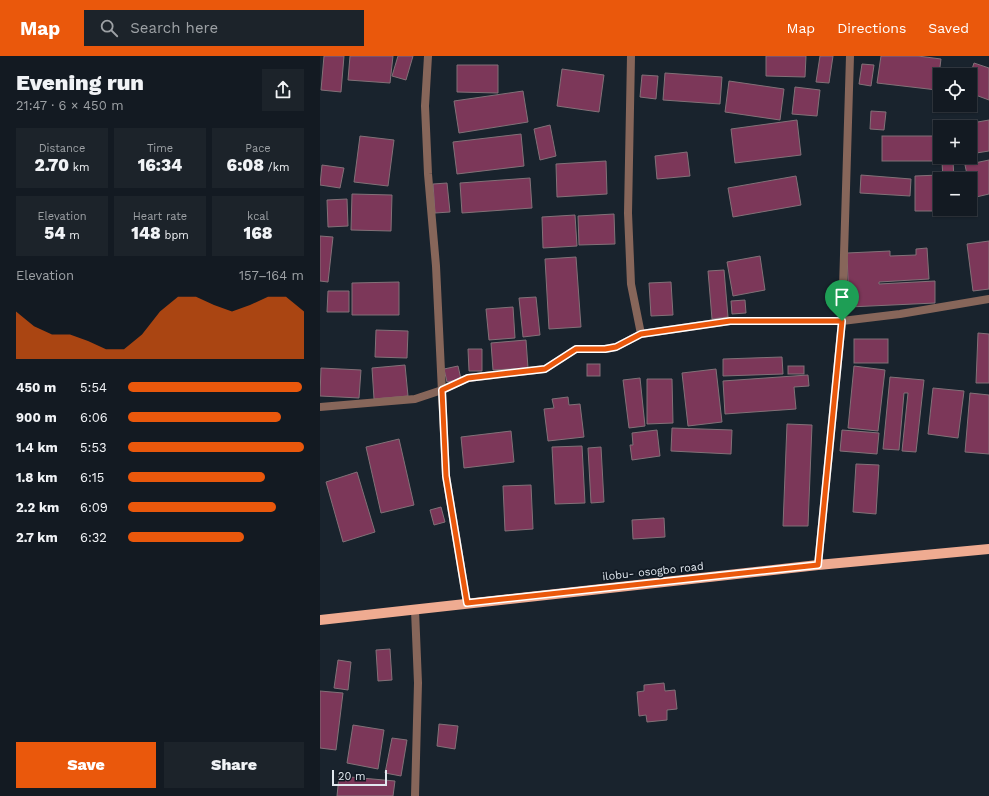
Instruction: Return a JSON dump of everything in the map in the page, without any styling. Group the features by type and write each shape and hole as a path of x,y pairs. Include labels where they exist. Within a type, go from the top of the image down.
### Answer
{"main road":[{"name":"ilobu- osogbo road","path":"320,620 818,565 989,549"}],"street":[{"path":"428,56 425,114 428,174 436,266 446,476 467,603"},
{"path":"630,56 628,213 631,284 641,334"},
{"path":"818,565 842,321 850,56"},
{"path":"320,407 415,399 442,390 468,378 545,369 576,349 605,349 616,347 641,334 730,321 842,321 900,314 989,299"},
{"path":"415,610 418,683 415,796"}],"building":[{"path":"324,56 344,56 341,92 321,90"},
{"path":"350,56 393,56 390,83 348,80"},
{"path":"398,56 413,56 406,80 392,76"},
{"path":"766,56 806,56 805,77 766,76"},
{"path":"820,56 833,56 829,83 816,82"},
{"path":"881,56 918,56 941,59 940,68 933,68 933,90 877,83"},
{"path":"974,63 989,68 989,100 977,96 977,68 972,68"},
{"path":"862,64 874,65 871,86 859,84"},
{"path":"457,65 498,65 498,93 457,92"},
{"path":"562,69 604,75 599,112 557,106"},
{"path":"665,73 722,77 720,104 663,100"},
{"path":"642,75 658,76 656,99 640,97"},
{"path":"729,81 784,89 780,120 725,112"},
{"path":"795,87 820,90 817,116 792,114"},
{"path":"523,91 528,122 459,133 454,101"},
{"path":"871,111 886,112 884,130 870,129"},
{"path":"797,120 801,155 735,163 731,129"},
{"path":"989,120 989,151 977,153 977,122"},
{"path":"550,125 556,156 540,160 534,129"},
{"path":"521,134 524,166 457,174 453,142"},
{"path":"360,136 394,140 388,186 354,182"},
{"path":"882,136 933,136 933,161 882,161"},
{"path":"687,152 690,176 657,179 655,156"},
{"path":"989,160 989,194 977,197 977,172 966,172 965,165 977,164 977,162"},
{"path":"606,161 607,194 557,197 556,164"},
{"path":"942,164 953,164 954,172 943,172"},
{"path":"322,165 344,168 340,188 320,185"},
{"path":"861,175 911,179 910,196 860,193"},
{"path":"933,175 933,211 915,211 915,176"},
{"path":"796,176 801,205 733,217 728,188"},
{"path":"530,178 532,208 462,213 460,183"},
{"path":"447,183 450,212 435,213 433,184"},
{"path":"352,194 392,195 391,231 351,230"},
{"path":"347,199 348,226 328,227 327,200"},
{"path":"614,214 615,244 579,245 578,216"},
{"path":"575,215 577,246 543,248 542,217"},
{"path":"320,236 333,237 328,282 320,281"},
{"path":"989,241 989,289 973,291 967,244"},
{"path":"927,248 929,279 879,282 879,284 935,281 935,303 849,307 847,253 890,251 890,256 916,255 916,249"},
{"path":"760,256 765,290 733,296 727,262"},
{"path":"576,257 581,327 549,329 545,259"},
{"path":"724,270 728,317 712,319 708,271"},
{"path":"399,282 399,315 352,315 352,283"},
{"path":"671,282 673,315 651,316 649,283"},
{"path":"328,291 349,291 349,312 327,312"},
{"path":"536,297 540,335 523,337 519,298"},
{"path":"745,300 746,313 732,314 731,301"},
{"path":"513,307 515,338 489,340 486,309"},
{"path":"376,330 408,331 407,358 375,357"},
{"path":"978,333 989,334 989,383 976,383"},
{"path":"854,339 888,339 888,363 854,363"},
{"path":"526,340 528,368 493,370 491,343"},
{"path":"468,349 482,349 482,371 469,371"},
{"path":"782,357 783,374 723,376 723,359"},
{"path":"587,364 600,364 600,376 587,376"},
{"path":"405,365 408,396 374,399 372,368"},
{"path":"458,366 461,379 447,382 444,369"},
{"path":"788,366 804,366 804,374 788,374"},
{"path":"854,366 885,370 878,431 848,428"},
{"path":"321,368 361,370 359,398 320,396"},
{"path":"716,369 722,422 688,426 682,373"},
{"path":"808,375 809,386 794,387 796,409 725,414 723,381"},
{"path":"890,377 924,380 916,452 902,451 908,393 904,393 899,450 883,449"},
{"path":"640,378 645,426 629,428 623,380"},
{"path":"647,379 672,379 673,423 647,424"},
{"path":"933,388 964,391 958,438 928,434"},
{"path":"970,393 989,395 989,454 965,452"},
{"path":"568,397 569,405 580,404 584,437 548,441 544,409 554,408 552,399"},
{"path":"787,424 812,425 808,526 783,526"},
{"path":"672,428 732,430 731,454 671,451"},
{"path":"657,430 660,456 632,460 630,445 633,445 632,433"},
{"path":"842,430 879,433 877,454 840,451"},
{"path":"511,431 514,462 464,468 461,437"},
{"path":"399,439 414,505 381,513 366,447"},
{"path":"582,446 585,503 555,504 552,447"},
{"path":"601,447 604,502 591,503 588,448"},
{"path":"856,464 879,465 876,514 853,512"},
{"path":"357,472 375,532 343,542 326,482"},
{"path":"531,485 533,529 505,531 503,486"},
{"path":"441,507 445,522 434,525 430,510"},
{"path":"664,518 665,537 633,539 632,520"},
{"path":"390,649 392,680 378,681 376,650"},
{"path":"338,660 351,662 348,690 334,688"},
{"path":"664,683 665,691 675,690 677,709 667,710 667,720 647,722 646,715 639,716 637,692 644,691 644,685"},
{"path":"320,691 343,693 336,750 320,748"},
{"path":"439,724 458,726 455,749 437,746"},
{"path":"353,725 384,730 378,769 347,763"},
{"path":"392,738 407,740 401,776 385,773"},
{"path":"339,776 395,781 393,796 337,796"}],"route":[{"path":"730,321 842,321 818,565 467,603 446,476 442,390 468,378 545,369 576,349 605,349 616,347 641,334 730,321"}]}
